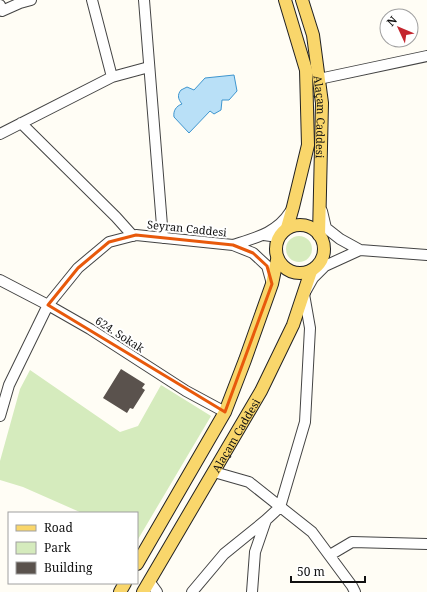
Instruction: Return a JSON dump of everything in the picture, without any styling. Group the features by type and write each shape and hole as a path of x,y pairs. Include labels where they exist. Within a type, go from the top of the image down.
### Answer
{"main road":[{"name":"Alaçam Caddesi","path":"138,562 225,412 272,284 277,260 275,252 276,244 283,232 293,207 308,145 306,70 286,0"},
{"name":"Alaçam Caddesi","path":"143,592 261,391 294,325 304,294 318,267 324,251 320,236 322,103 313,35 302,0"},
{"path":"283,232 292,226 304,225 315,230 320,236"},
{"path":"277,260 284,269 289,272 300,274 318,267"}],"street":[{"path":"1,9 32,0"},
{"path":"92,0 112,77"},
{"path":"144,0 163,238"},
{"path":"319,79 427,56"},
{"path":"0,134 112,77 149,67"},
{"path":"21,123 116,217 133,236"},
{"name":"Seyran Caddesi","path":"264,235 285,220 293,207"},
{"path":"321,207 326,228 340,239 360,250 427,255"},
{"name":"Seyran Caddesi","path":"233,245 264,235 283,232"},
{"name":"Seyran Caddesi","path":"0,416 4,384 48,305 78,268 109,242 136,235 233,245 277,260"},
{"path":"320,236 340,239"},
{"path":"318,267 360,250"},
{"name":"Seyran Caddesi","path":"253,253 267,266 272,284"},
{"name":"624. Sokak","path":"0,280 90,329 186,391 225,412"},
{"path":"192,592 224,554 280,507 305,422 310,328 304,294"},
{"path":"214,472 249,482 312,532 330,555 355,592"},
{"path":"252,592 255,552 266,520"},
{"path":"330,555 352,542 427,544"},
{"path":"149,581 157,592"}],"highlighted area":[{"path":"136,235 233,245 253,253 267,266 272,284 225,412 48,305 78,268 109,242"}],"green space":[{"path":"299,236 308,240 312,249 308,258 299,262 290,258 286,249 290,240"},
{"path":"30,370 120,432 138,426 161,385 211,416 138,539 138,512 80,512 23,487 0,480 0,461 20,389"}],"water":[{"path":"234,75 237,91 229,100 222,100 221,110 214,114 210,111 189,133 174,117 175,109 182,104 178,97 181,90 187,87 194,90 205,78"}],"building":[{"path":"121,369 145,384 142,388 145,390 133,409 130,408 127,413 103,398"}]}
